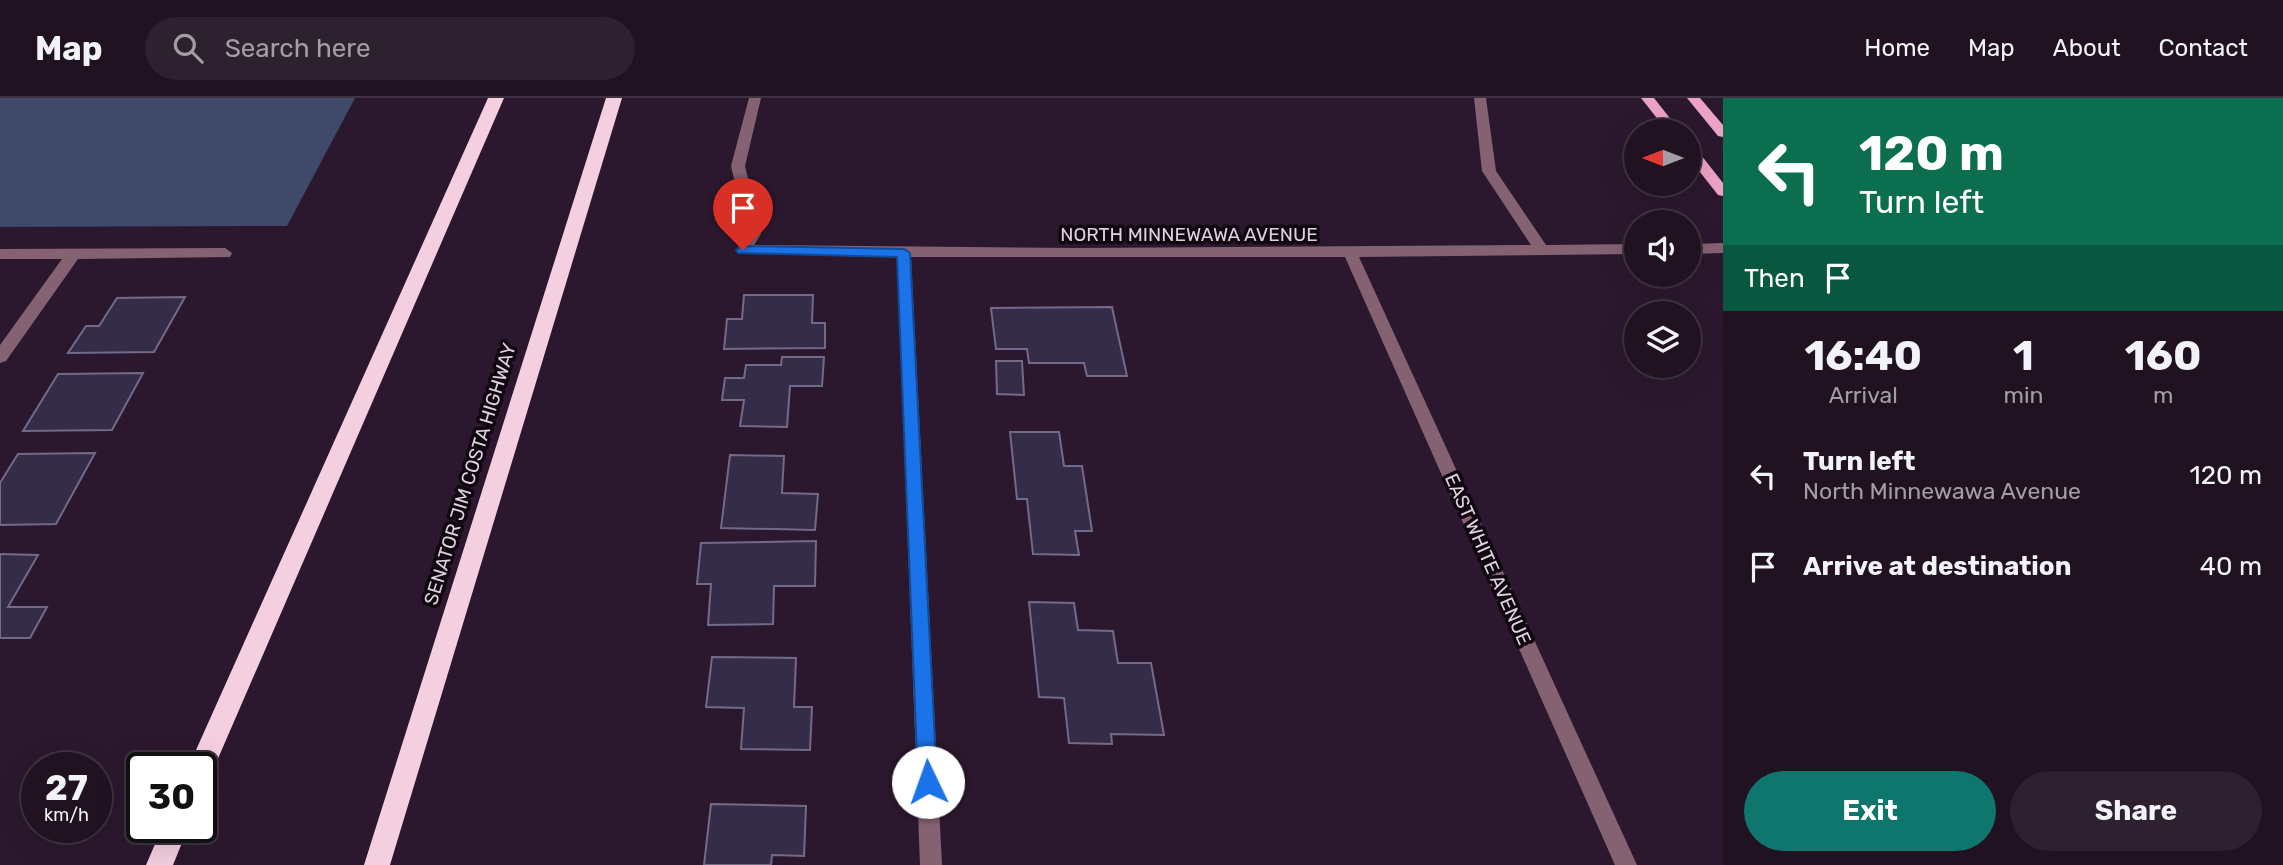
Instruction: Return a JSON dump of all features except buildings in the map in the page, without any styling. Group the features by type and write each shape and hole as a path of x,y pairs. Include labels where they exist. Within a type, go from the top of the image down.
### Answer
{"highway":[{"path":"208,752 496,98"},
{"name":"SENATOR JIM COSTA HIGHWAY","path":"377,865 614,98"},
{"path":"159,865 169,843"}],"main road":[{"path":"1647,98 1664,119"},
{"path":"1693,98 1723,133"},
{"path":"1701,164 1723,192"}],"street":[{"name":"NORTH MINNEWAWA AVENUE","path":"755,98 738,166 754,234 743,250 904,253 1624,250"},
{"path":"1480,98 1489,172 1542,251"},
{"path":"1701,249 1723,248"},
{"path":"0,358 74,253"},
{"path":"0,254 225,253"},
{"path":"904,253 931,865"},
{"name":"EAST WHITE AVENUE","path":"1350,253 1626,865"}],"water":[{"path":"0,98 355,98 287,226 0,227"}],"route":[{"path":"743,250 904,253 928,782"}]}
